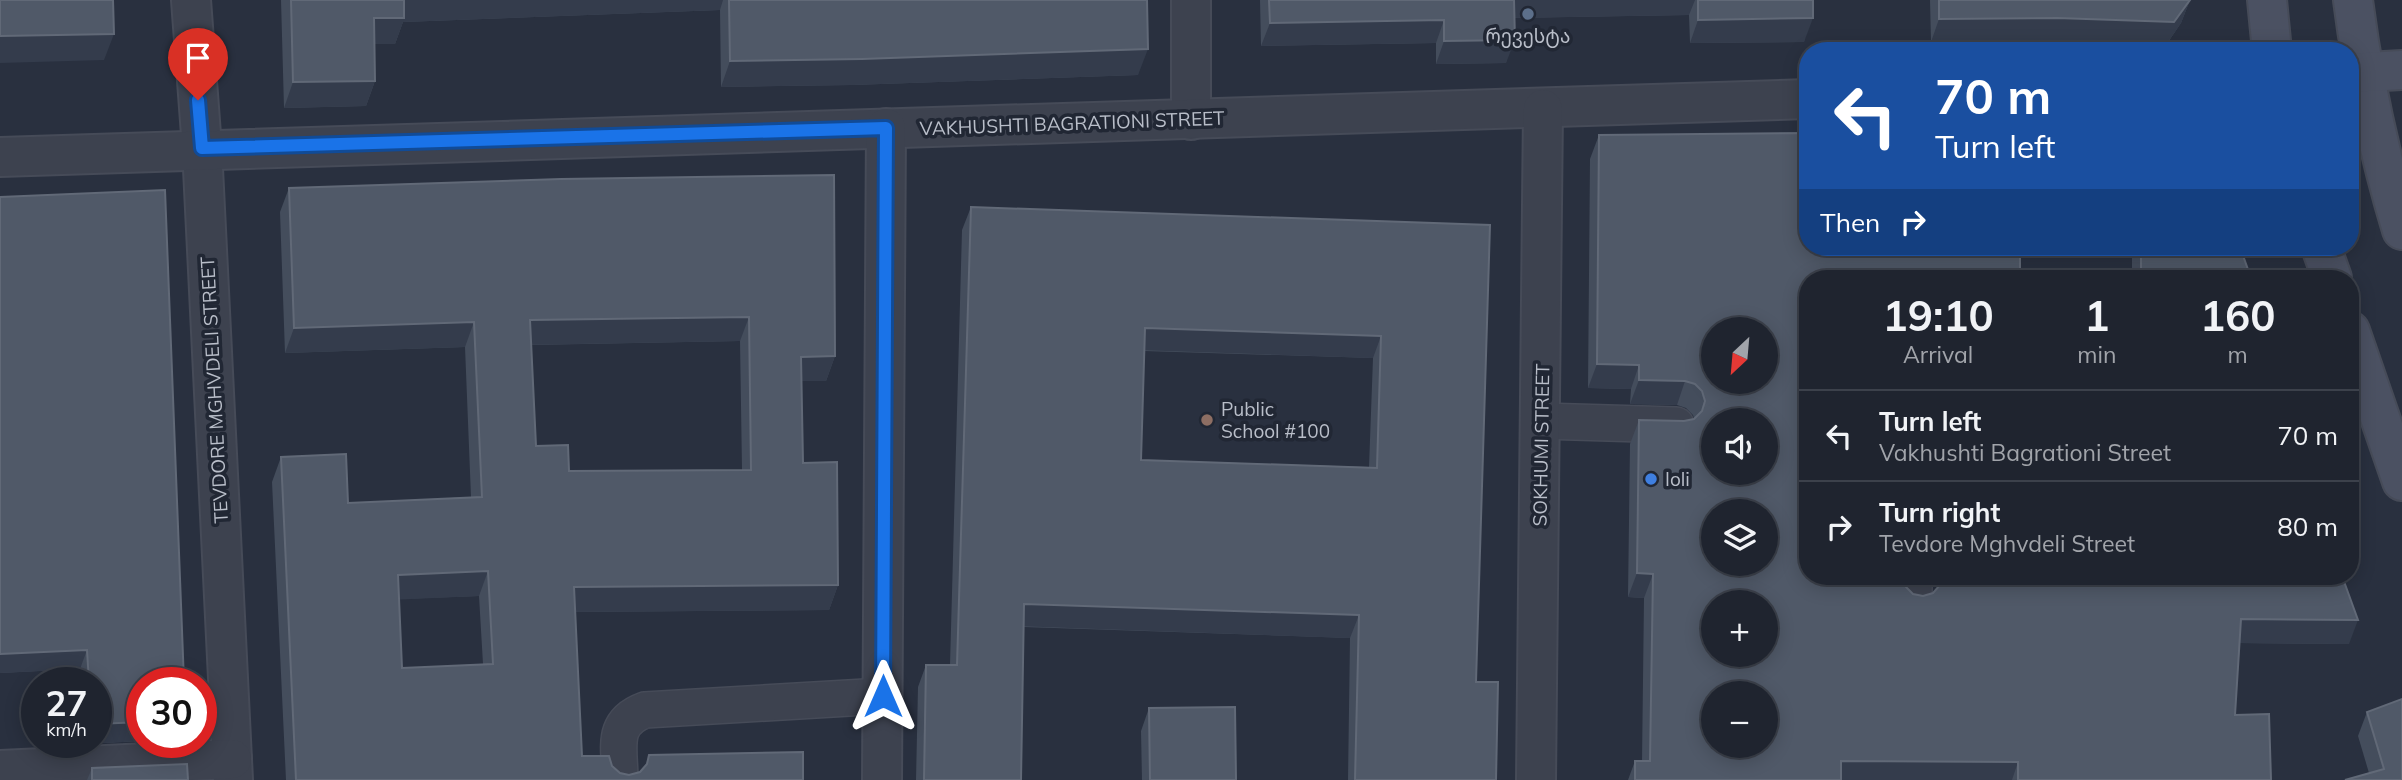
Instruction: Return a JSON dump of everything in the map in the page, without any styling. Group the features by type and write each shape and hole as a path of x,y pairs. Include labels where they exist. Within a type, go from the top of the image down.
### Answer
{"main road":[{"path":"2267,0 2271,42"},
{"path":"2353,0 2355,42"},
{"path":"2359,73 2402,70"},
{"path":"2359,84 2402,230"},
{"path":"2359,357 2402,481"}],"street":[{"name":"TEVDORE MGHVDELI STREET","path":"191,0 202,148 232,769"},
{"path":"1191,0 1191,120"},
{"name":"VAKHUSHTI BAGRATIONI STREET","path":"0,157 202,148 1191,120 1799,99"},
{"name":"SOKHUMI STREET","path":"1536,780 1543,109"},
{"path":"883,780 886,128"},
{"path":"0,769 232,769"}],"lane":[{"path":"1541,421 1676,425"},
{"path":"620,780 620,737 623,724 630,715 645,710 883,696"}],"building":[{"path":"0,0 113,0 114,34 0,36"},
{"path":"291,0 404,0 404,18 374,18 375,81 293,82"},
{"path":"729,0 1147,0 1148,49 730,61"},
{"path":"1269,0 1514,0 1515,40 1444,41 1444,20 1270,23"},
{"path":"1698,0 1813,0 1813,18 1698,20"},
{"path":"1939,0 2190,0 2174,22 2057,18 1939,19"},
{"path":"1799,133 1799,256 2020,256 2020,270 1799,270 1799,585 1905,585 1913,594 1923,596 1933,593 1940,585 2345,585 2358,620 2241,619 2235,715 2269,714 2271,780 2018,780 2018,762 1841,761 1841,780 1635,780 1635,761 1650,761 1653,574 1637,573 1639,420 1684,421 1694,419 1701,412 1701,485 1778,485 1778,408 1703,408 1703,394 1778,394 1778,317 1701,317 1701,390 1695,384 1685,381 1639,380 1639,365 1597,364 1599,135"},
{"path":"834,175 835,356 801,357 803,463 837,462 838,585 574,587 582,756 609,756 612,766 620,773 629,775 640,772 647,764 649,755 803,752 803,780 296,780 281,457 346,454 348,503 482,497 474,322 294,328 289,188 561,179","holes":["749,317 751,470 569,471 568,445 536,446 530,320","488,571 493,664 402,668 398,575"]},
{"path":"165,190 183,667 126,667 126,723 112,723 112,667 88,667 87,650 0,654 0,197"},
{"name":"Public School #100","path":"971,207 1490,225 1476,682 1498,682 1496,780 1355,780 1359,615 1024,604 1021,780 924,780 926,665 957,665","holes":["1145,328 1381,336 1377,468 1141,460"]},
{"path":"2141,256 2243,256 2248,270 2141,270"},
{"path":"2402,699 2402,780 2345,780 2384,769 2367,712"},
{"path":"1235,707 1236,780 1150,780 1149,708"},
{"path":"187,764 188,780 92,780 92,768"}],"place":[{"name":"რევესტა","path":"1528,14"},
{"name":"Public School #100","path":"1207,420"},
{"name":"Ioli","path":"1651,479"}],"route":[{"path":"198,100 202,148 886,128 883,696"}]}
